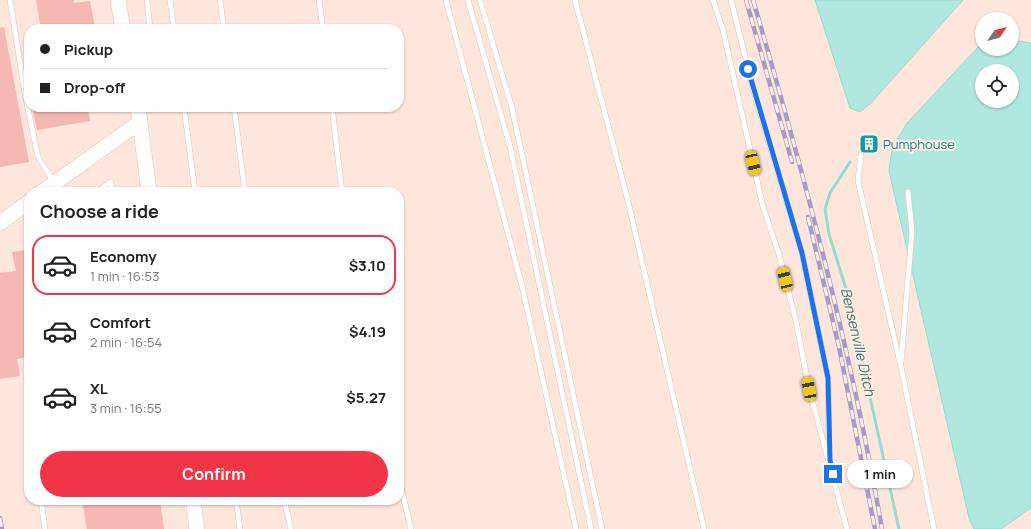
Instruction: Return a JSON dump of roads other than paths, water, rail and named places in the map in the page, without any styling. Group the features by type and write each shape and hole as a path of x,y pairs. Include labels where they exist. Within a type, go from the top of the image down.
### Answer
{"main road":[{"path":"118,0 122,24"},
{"path":"49,187 139,114"},
{"path":"139,114 148,187"},
{"path":"0,223 24,211"},
{"path":"194,505 197,529"}],"lane":[{"path":"10,0 24,78"},
{"path":"147,0 149,24"},
{"path":"170,0 173,24"},
{"path":"220,0 223,24"},
{"path":"319,0 321,24"},
{"path":"446,0 522,286 576,529"},
{"path":"468,0 510,146 591,529"},
{"path":"480,0 515,122 602,529"},
{"path":"575,0 627,197 704,529"},
{"path":"713,0 723,30 763,207 778,251 796,321 809,389 830,460 847,529"},
{"path":"731,0 755,96 802,253 828,378 830,460"},
{"path":"30,112 38,157 55,183"},
{"path":"185,112 194,187"},
{"path":"235,112 244,187"},
{"path":"333,112 341,187"},
{"path":"860,155 858,180 901,367 934,529"},
{"path":"104,187 111,182 112,187"},
{"path":"901,367 912,232 908,192"},
{"path":"404,500 411,529"},
{"path":"42,505 45,529"},
{"path":"237,505 240,529"},
{"path":"285,505 291,529"}],"water":[{"path":"815,0 963,0 871,103 860,112 850,108"},
{"path":"1019,41 1031,43 1031,508 1001,529 974,529 969,518 889,171 892,148 907,123 975,50 975,56 1019,56"}],"waterway":[{"name":"Bensenville Ditch","path":"850,162 830,193 825,209 829,234 847,292 899,529"}],"railway":[{"path":"746,0 792,162"},
{"path":"753,0 825,263 856,395 882,529"},
{"path":"808,217 839,347 875,529"},
{"path":"0,518 2,529"}],"place":[{"name":"Pumphouse","path":"869,144"}]}
